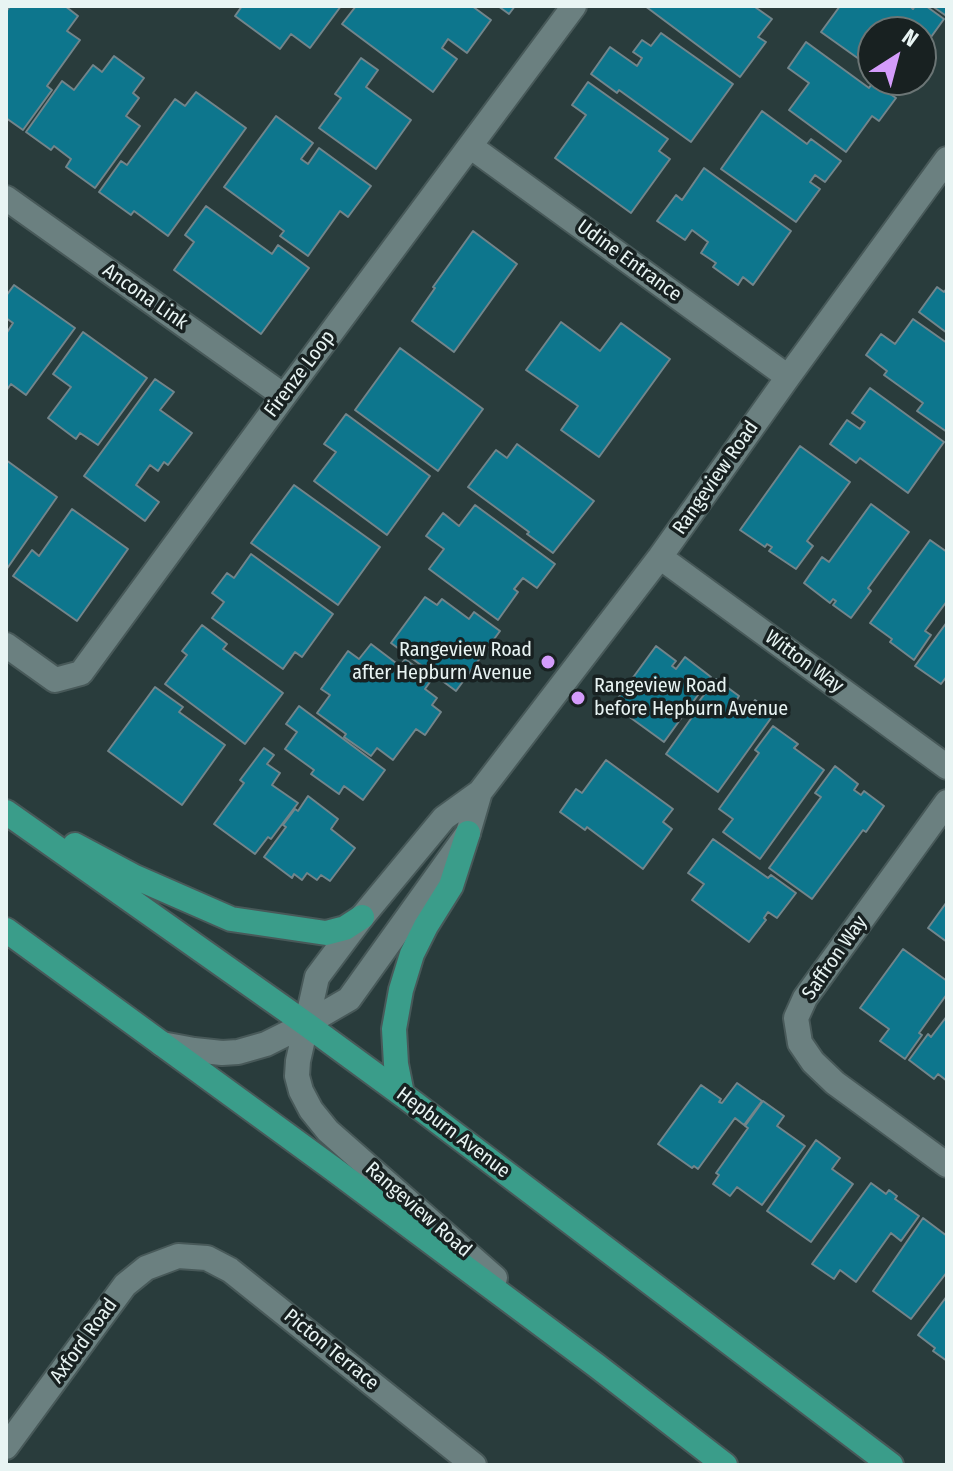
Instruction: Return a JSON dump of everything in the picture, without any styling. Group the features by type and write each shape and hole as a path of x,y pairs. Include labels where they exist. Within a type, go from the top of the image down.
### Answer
{"main road":[{"path":"6,810 135,877 231,919 326,933 345,928 362,917"},
{"name":"Hepburn Avenue","path":"6,810 402,1094 891,1465"},
{"path":"402,1094 394,1029 401,990 412,954 451,886 468,833"},
{"path":"6,930 332,1168 725,1465"}],"street":[{"name":"Firenze Loop","path":"6,645 55,680 81,673 574,6"},
{"name":"Udine Entrance","path":"470,146 788,377"},
{"name":"Rangeview Road","path":"597,1366 328,1131 311,1110 297,1076 317,977 444,818 480,792 660,557 947,159"},
{"name":"Ancona Link","path":"6,198 284,396"},
{"name":"Witton Way","path":"660,557 947,767"},
{"name":"Rangeview Road","path":"162,1044 222,1053 238,1052 266,1044 349,999 468,833 480,792"},
{"name":"Saffron Way","path":"947,802 805,998 796,1018 800,1043 824,1073 947,1165"},
{"name":"Axford Road","path":"6,1447 125,1285 146,1268 178,1256"},
{"name":"Picton Terrace","path":"178,1256 207,1258 230,1270 474,1465"}],"building":[{"path":"10,6 65,6 78,16 67,31 80,40 47,86 52,90 23,130 6,118 6,12"},
{"path":"242,6 341,6 310,48 291,34 280,49 235,16"},
{"path":"356,6 472,6 491,20 467,53 448,39 442,48 457,59 433,92 342,24"},
{"path":"498,6 515,6 509,14"},
{"path":"645,6 756,6 772,19 758,37 766,42 740,77"},
{"path":"840,6 910,6 913,9 915,6 926,6 944,19 937,29 937,16 857,16 857,58 821,32"},
{"path":"932,6 947,6 947,12 945,15"},
{"path":"661,33 733,84 691,142 619,90 617,93 591,74 610,47 637,66 642,58 633,52 642,40 651,46"},
{"path":"806,42 857,79 857,96 896,98 879,121 872,116 846,152 789,110 809,83 788,68"},
{"path":"114,56 144,78 133,93 139,98 126,116 140,126 95,188 66,167 71,159 54,146 51,150 26,132 62,81 74,90 93,65 102,72"},
{"path":"361,58 378,70 366,87 411,120 376,169 319,128 341,98 335,94"},
{"path":"588,82 668,139 659,151 670,159 631,213 555,158 586,115 572,105"},
{"path":"196,92 246,128 168,236 134,211 131,215 99,192 121,161 127,165 175,99 185,106"},
{"path":"762,111 807,144 811,139 841,161 825,182 815,175 810,182 820,189 796,222 721,169"},
{"path":"276,116 313,143 301,159 308,164 319,148 371,186 348,217 340,211 308,256 280,236 284,231 224,187"},
{"path":"704,168 791,231 753,285 743,277 738,285 713,267 716,263 701,253 708,242 692,230 685,240 657,221 676,195 682,200"},
{"path":"206,206 272,254 278,245 309,268 261,334 174,270 194,242 185,235"},
{"path":"473,231 517,264 454,352 412,321"},
{"path":"14,285 75,328 26,395 11,384 6,391 6,334 13,323 6,318 6,296"},
{"path":"937,287 944,292 947,288 947,333 919,312"},
{"path":"913,319 947,343 947,432 917,411 923,403 884,375 887,371 866,355 881,334 895,344"},
{"path":"561,322 600,351 621,323 670,359 599,457 561,430 578,406 526,370"},
{"path":"83,332 147,378 98,445 80,433 76,439 48,418 71,387 53,374"},
{"path":"400,348 483,409 438,471 355,410"},
{"path":"155,379 174,392 160,410 192,433 168,465 164,462 158,471 150,465 136,485 159,502 145,521 84,476"},
{"path":"870,388 944,442 908,493 860,458 856,463 830,444 847,420 860,429 865,422 852,413"},
{"path":"346,414 430,476 387,535 314,481 336,452 324,444"},
{"path":"517,444 594,501 553,553 468,487 496,450 507,458"},
{"path":"800,446 850,482 807,541 813,546 796,569 769,551 772,547 767,544 765,547 740,530"},
{"path":"6,460 57,497 6,570"},
{"path":"294,485 380,547 338,605 251,543"},
{"path":"871,504 909,532 868,588 871,591 851,618 833,605 836,601 833,599 830,603 804,583 822,557 829,562"},
{"path":"475,505 555,564 537,588 523,578 514,589 518,592 498,620 429,569 444,549 426,536 443,513 459,526"},
{"path":"72,509 128,549 77,621 13,576 32,550 39,556"},
{"path":"930,540 947,552 947,601 925,631 931,635 914,660 870,623"},
{"path":"251,554 333,614 302,657 295,652 283,669 212,618 224,602 212,593 227,573 234,578"},
{"path":"425,597 437,605 442,599 469,619 474,612 500,631 456,691 391,643"},
{"path":"947,622 947,676 941,684 915,666"},
{"path":"202,625 227,644 223,649 283,693 245,744 165,684 187,655 182,651"},
{"path":"371,644 400,666 405,659 432,679 425,689 437,698 432,705 441,712 425,735 416,729 393,760 377,748 371,756 317,713 330,695 321,689 348,651 359,659"},
{"path":"656,646 676,661 672,666 676,669 685,657 711,677 664,742 613,705"},
{"path":"716,679 739,696 736,701 748,710 755,700 774,714 718,792 666,754"},
{"path":"155,687 183,707 179,712 225,745 182,805 108,751"},
{"path":"299,706 385,770 363,800 344,786 339,794 311,774 314,770 285,749 297,732 286,724"},
{"path":"773,726 798,744 794,748 824,770 760,859 723,832 733,819 719,809 759,753 755,750"},
{"path":"264,748 274,755 267,764 280,773 272,785 298,803 271,839 268,837 255,854 214,824 244,783 240,780"},
{"path":"606,760 673,809 663,822 672,829 643,869 587,827 585,830 560,812 576,789 582,793"},
{"path":"835,766 858,784 854,790 861,795 864,791 884,806 812,899 769,868 821,797 815,793"},
{"path":"308,796 338,819 331,829 355,848 330,881 321,875 317,880 307,873 302,880 294,874 292,878 264,857 286,827 283,825"},
{"path":"713,839 768,878 771,875 796,893 777,918 768,912 764,918 766,920 749,942 692,900 704,884 688,873"},
{"path":"947,904 947,942 928,928"},
{"path":"903,949 947,981 947,994 905,1059 880,1041 889,1029 860,1008"},
{"path":"947,1016 947,1081 938,1074 934,1079 909,1060 928,1034 931,1037"},
{"path":"737,1083 762,1101 744,1125 735,1118 698,1169 658,1144 701,1085 722,1103"},
{"path":"763,1101 784,1116 777,1126 805,1146 762,1205 737,1187 730,1196 713,1184 719,1175 716,1173"},
{"path":"816,1140 840,1158 832,1169 853,1184 811,1242 767,1211"},
{"path":"871,1183 886,1194 889,1190 897,1196 895,1199 919,1216 901,1241 891,1233 856,1282 840,1270 834,1279 812,1264"},
{"path":"923,1218 947,1236 947,1272 911,1319 873,1291"},
{"path":"947,1296 947,1361 918,1335"}],"place":[{"name":"Rangeview Road after Hepburn Avenue","path":"548,662"},
{"name":"Rangeview Road before Hepburn Avenue","path":"578,698"}]}
